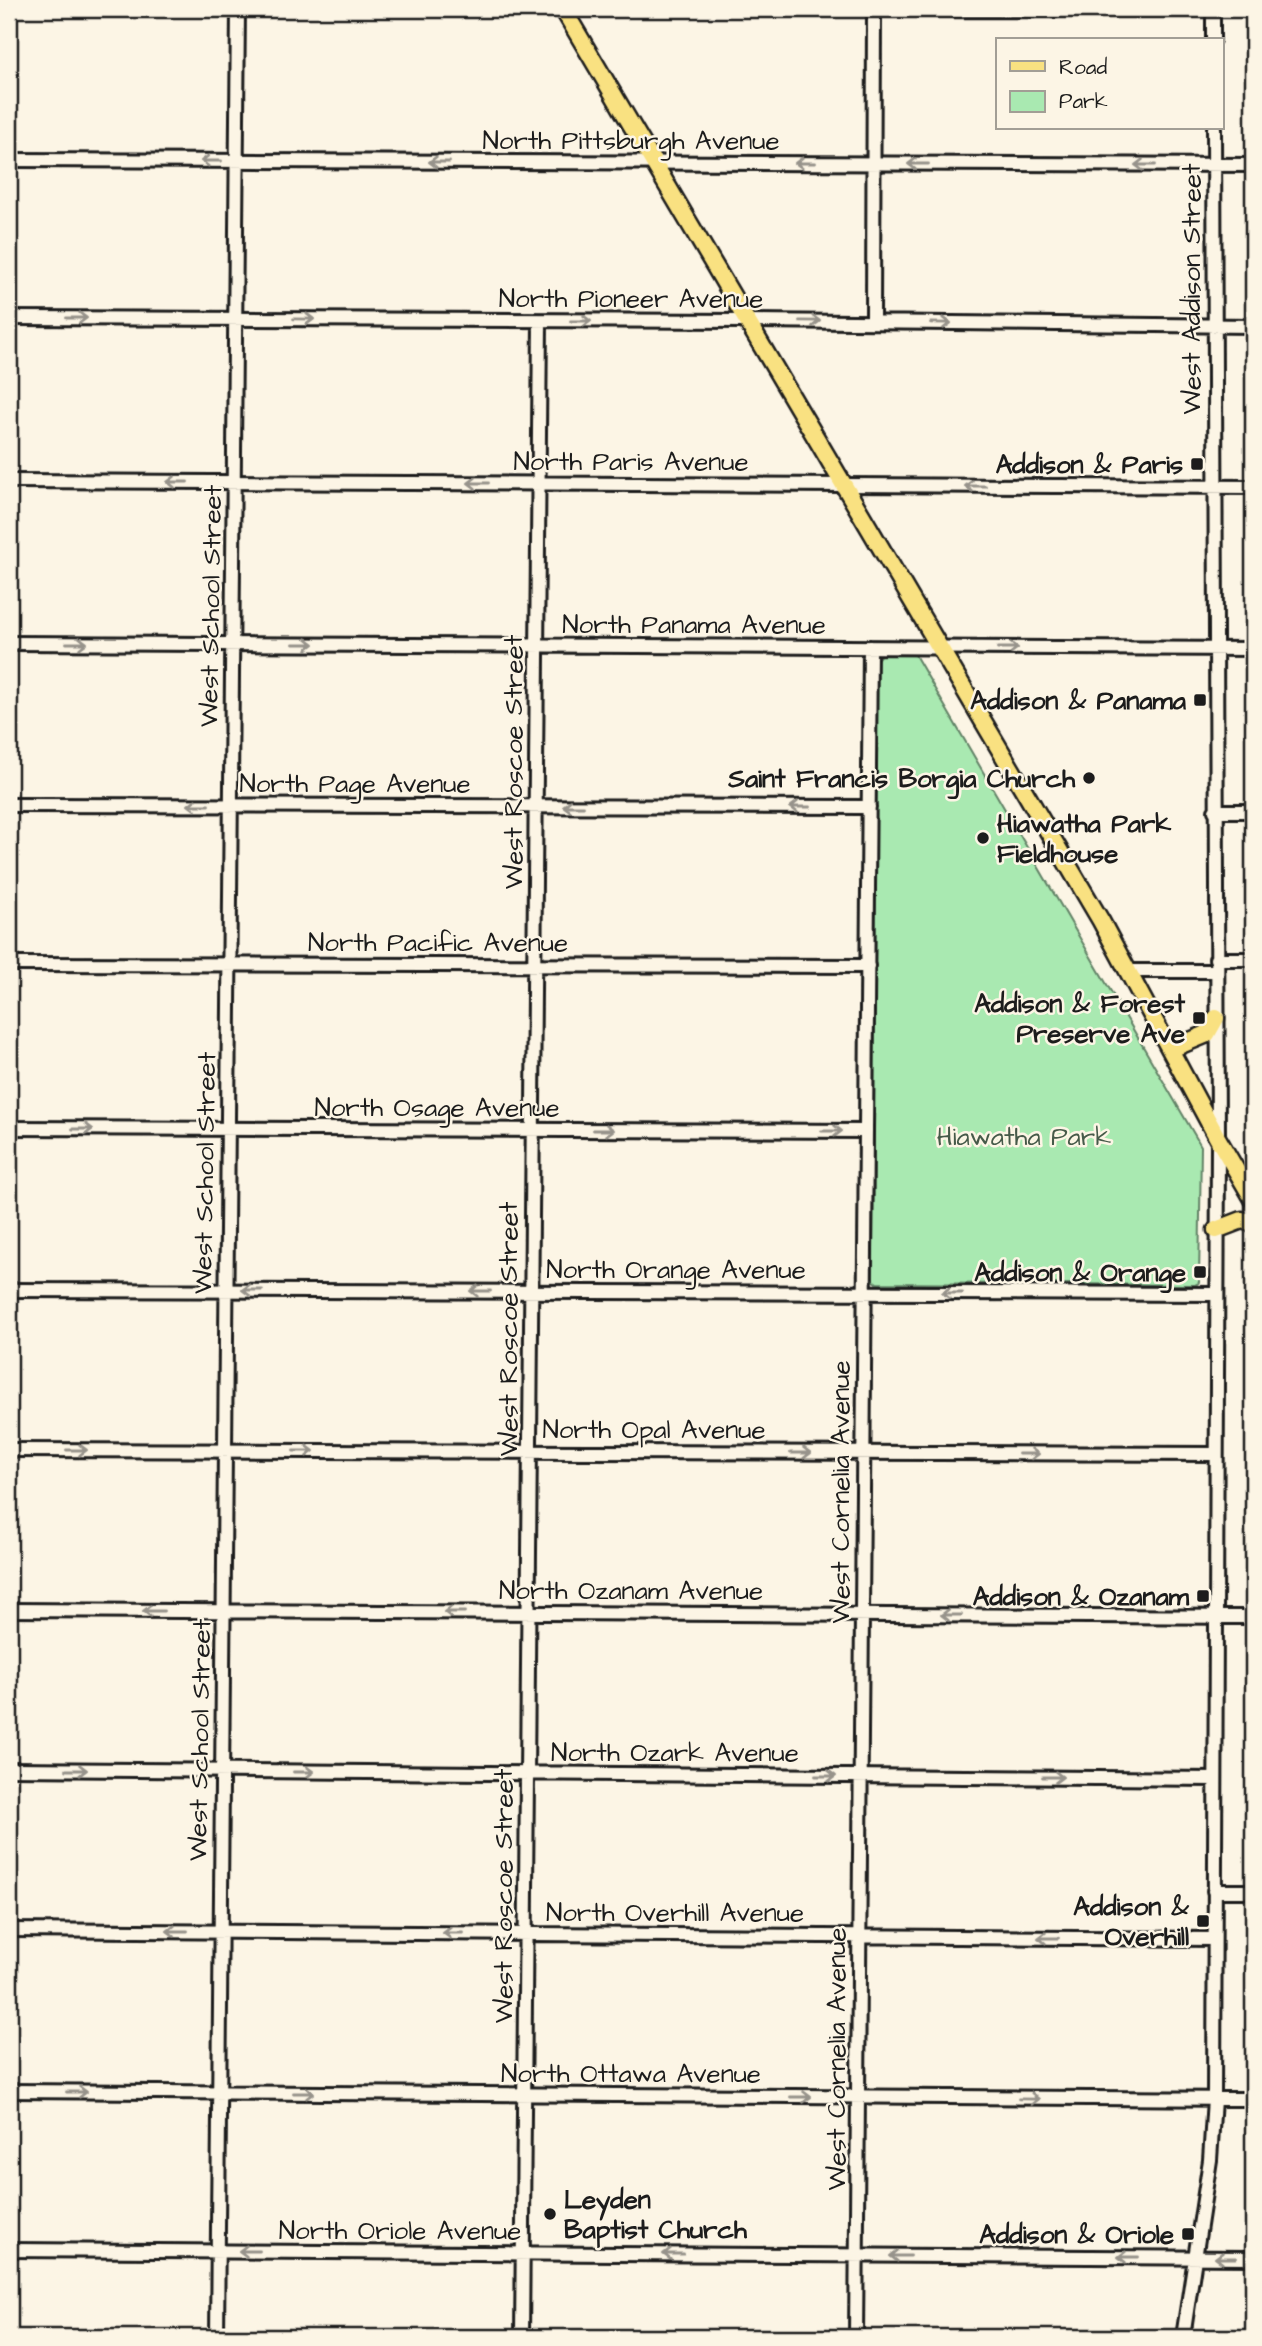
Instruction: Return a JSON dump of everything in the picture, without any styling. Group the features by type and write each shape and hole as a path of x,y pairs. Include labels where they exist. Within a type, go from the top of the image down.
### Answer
{"main road":[{"path":"562,9 1129,971 1253,1199"},
{"path":"1171,1049 1207,1034 1216,1018"},
{"path":"1216,1230 1242,1220 1253,1223"}],"street":[{"name":"West School Street","path":"216,2337 238,9"},
{"path":"873,322 874,9"},
{"path":"924,9 1197,9"},
{"path":"1213,9 1213,38"},
{"name":"West Addison Street","path":"1183,2337 1210,2160 1214,2099 1218,1139 1213,130"},
{"name":"North Pittsburgh Avenue","path":"9,160 1253,165"},
{"name":"North Pioneer Avenue","path":"9,318 1253,326"},
{"name":"West Roscoe Street","path":"522,2337 540,321"},
{"name":"North Paris Avenue","path":"9,481 1253,487"},
{"name":"North Panama Avenue","path":"9,642 1253,649"},
{"name":"West Cornelia Avenue","path":"856,2337 870,647"},
{"name":"North Page Avenue","path":"9,805 869,807"},
{"path":"1215,811 1253,811"},
{"path":"1129,971 1216,965 1253,959"},
{"name":"North Pacific Avenue","path":"9,964 868,966"},
{"name":"North Osage Avenue","path":"12,1128 866,1131"},
{"name":"North Orange Avenue","path":"9,1290 1216,1294"},
{"name":"North Opal Avenue","path":"9,1450 1216,1454"},
{"name":"North Ozanam Avenue","path":"9,1609 1253,1617"},
{"name":"North Ozark Avenue","path":"9,1769 1215,1779"},
{"path":"1214,1891 1253,1891"},
{"name":"North Overhill Avenue","path":"9,1930 1214,1940"},
{"name":"North Ottawa Avenue","path":"9,2091 1253,2099"},
{"name":"North Oriole Avenue","path":"9,2250 1253,2258"}],"green space":[{"name":"Hiawatha Park","path":"881,654 915,655 1201,1146 1199,1283 877,1283 873,1280 877,660"}],"place":[{"name":"Addison & Paris","path":"1197,464"},
{"name":"Addison & Panama","path":"1200,700"},
{"name":"Saint Francis Borgia Church","path":"1089,778"},
{"name":"Hiawatha Park Fieldhouse","path":"983,838"},
{"name":"Addison & Forest Preserve Ave","path":"1199,1018"},
{"name":"Addison & Orange","path":"1200,1272"},
{"name":"Addison & Ozanam","path":"1203,1596"},
{"name":"Addison & Overhill","path":"1203,1921"},
{"name":"Leyden Baptist Church","path":"550,2214"},
{"name":"Addison & Oriole","path":"1188,2234"}]}
